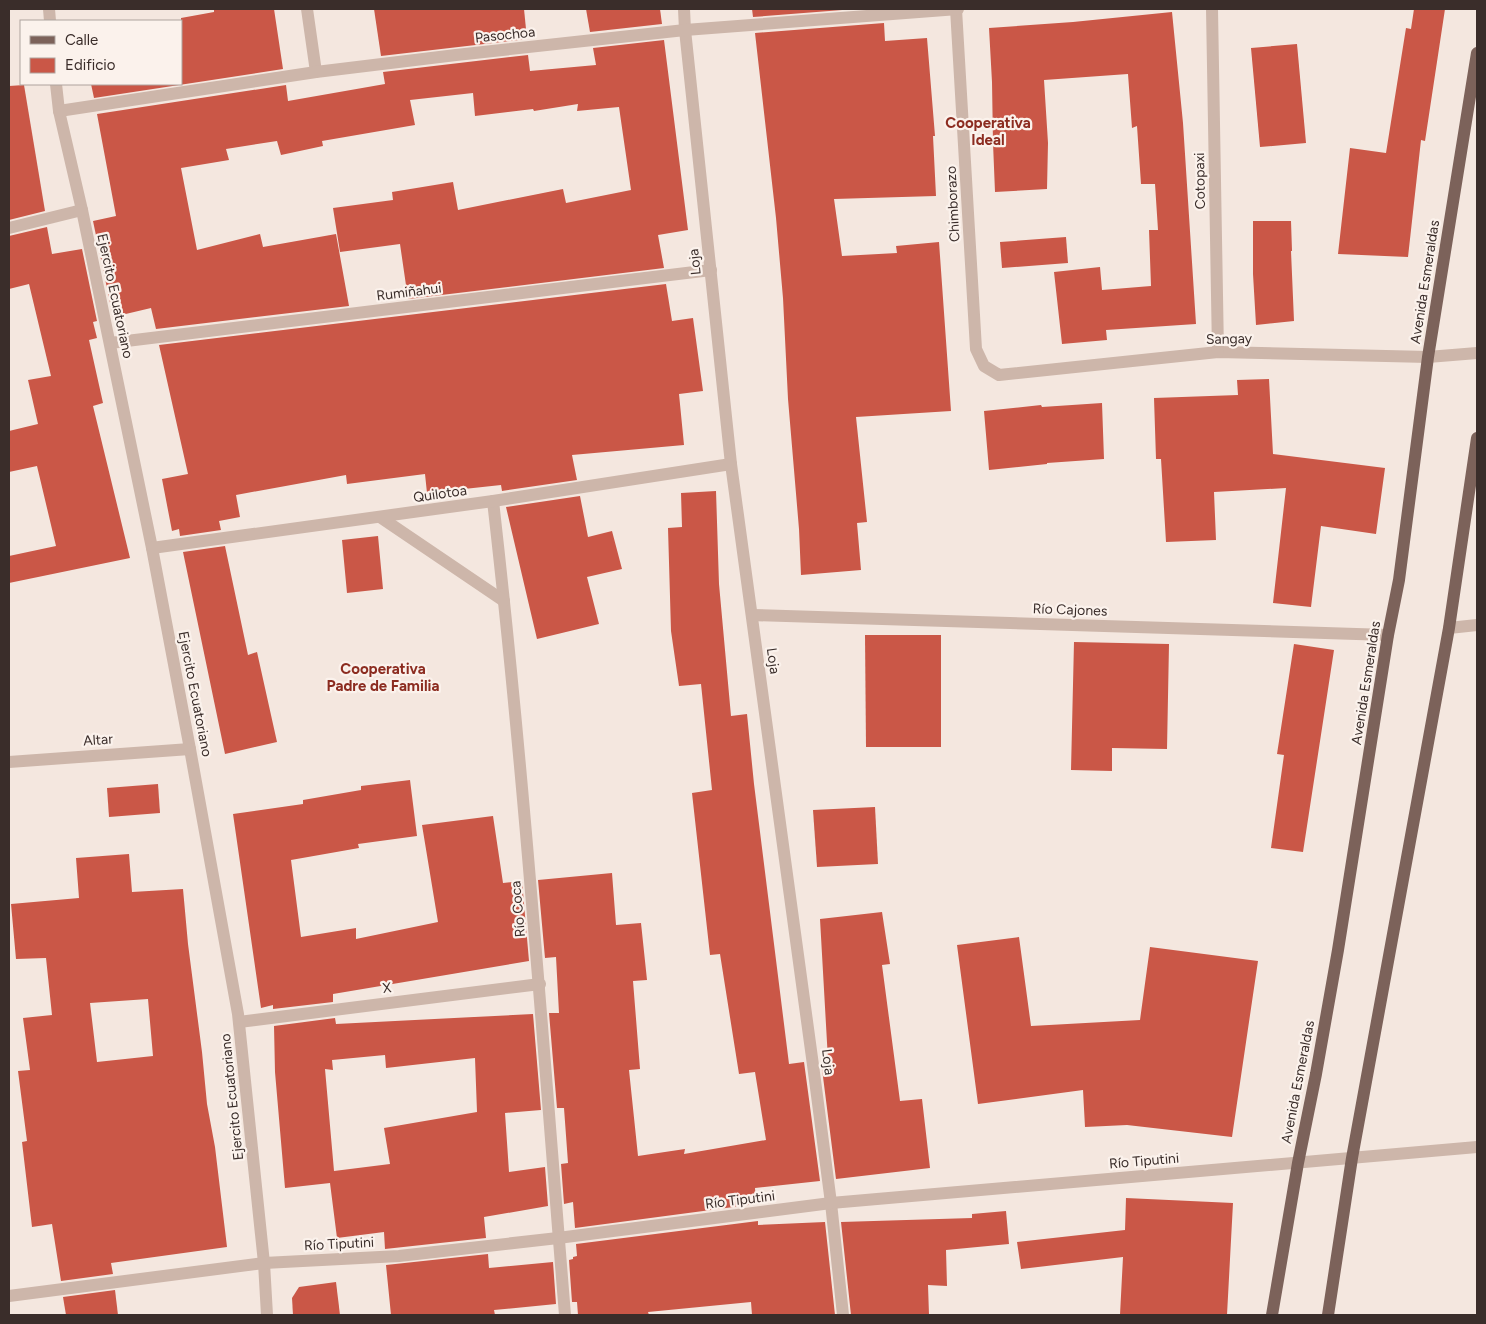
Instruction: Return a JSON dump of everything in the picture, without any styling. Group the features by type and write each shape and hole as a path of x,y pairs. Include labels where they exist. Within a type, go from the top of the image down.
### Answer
{"main road":[{"name":"Avenida Esmeraldas","path":"1272,1315 1338,950 1388,635 1399,580 1428,357 1477,53"},
{"path":"1328,1315 1352,1158 1449,628 1477,438"}],"street":[{"path":"307,9 316,72"},
{"name":"Loja","path":"684,9 731,464 793,911 843,1315"},
{"name":"Pasochoa","path":"58,111 316,72 456,55 685,30 957,9"},
{"name":"Chimborazo","path":"957,9 976,349 984,366"},
{"name":"Cotopaxi","path":"1212,9 1218,352"},
{"name":"Ejercito Ecuatoriano","path":"56,85 58,111 82,210 152,548 239,1022 264,1263 267,1315"},
{"path":"9,228 82,210"},
{"name":"Rumiñahui","path":"110,343 711,270"},
{"name":"Sangay","path":"984,366 999,376 1218,352 1428,357 1477,353"},
{"name":"Quilotoa","path":"152,548 493,501 731,464"},
{"name":"Río Coca","path":"493,501 540,984 565,1315"},
{"path":"380,517 504,601"},
{"name":"Río Cajones","path":"752,614 1388,635"},
{"path":"1449,628 1477,625"},
{"name":"Altar","path":"9,762 190,749"},
{"name":"X","path":"239,1022 540,984"},
{"name":"Río Tiputini","path":"9,1296 264,1263 399,1256 558,1238 830,1203 1477,1147"}],"building":[{"path":"214,9 274,9 283,69 182,84 181,18 214,12"},
{"path":"374,9 524,9 527,39 381,56"},
{"path":"586,9 660,9 662,24 590,32"},
{"path":"752,9 855,9 753,17"},
{"path":"1414,9 1445,9 1425,141 1421,140 1408,257 1338,254 1350,148 1386,153 1406,28 1411,29"},
{"path":"1172,12 1183,123 1196,324 1106,330 1107,340 1062,344 1054,272 1100,267 1102,290 1151,286 1149,230 1158,230 1155,184 1141,184 1137,126 1132,128 1128,74 1044,80 1048,143 1047,189 995,192 989,28"},
{"path":"884,23 885,41 927,38 935,136 933,136 936,196 834,199 842,256 897,253 896,246 939,242 951,411 856,417 867,522 857,523 861,570 801,575 788,399 783,298 755,33"},
{"path":"664,40 688,230 658,235 664,268 408,299 400,244 340,252 333,208 393,200 392,192 453,182 458,210 563,189 566,203 631,190 619,107 577,111 578,104 534,111 533,109 475,116 473,93 410,100 415,125 322,141 323,146 281,155 277,141 226,149 229,160 181,168 197,250 260,234 263,247 336,234 349,306 156,329 151,308 113,317 93,221 116,216 97,114 286,85 288,101 385,84 383,72 528,55 530,71 596,65 593,48"},
{"path":"1297,44 1306,143 1260,147 1251,48"},
{"path":"24,85 45,211 9,220 9,86"},
{"path":"91,85 179,85 94,98"},
{"path":"1253,221 1291,221 1294,321 1256,325 1253,274"},
{"path":"47,227 52,254 82,249 97,321 93,322 97,338 89,340 103,403 93,406 130,558 9,583 9,556 56,546 37,466 9,472 9,431 38,424 28,380 51,376 29,284 9,289 9,236"},
{"path":"1066,237 1068,263 1002,268 1000,242"},
{"path":"666,284 672,321 693,318 703,391 679,394 684,445 572,455 577,480 502,491 501,485 427,493 425,474 347,484 346,475 236,495 240,517 219,521 221,530 180,536 179,529 172,531 162,479 188,474 159,345"},
{"path":"1269,379 1273,454 1385,468 1376,534 1321,526 1311,607 1273,603 1286,488 1214,492 1216,540 1166,542 1161,459 1156,459 1154,398 1238,395 1237,380"},
{"path":"1102,403 1104,459 989,470 984,411 1041,405 1042,407"},
{"path":"716,491 719,584 731,716 747,714 789,1064 804,1062 820,1181 755,1188 756,1204 575,1228 573,1202 564,1204 561,1164 568,1163 564,1108 557,1108 549,1013 559,1013 556,957 545,958 538,880 612,873 616,925 641,923 647,980 633,981 640,1069 629,1070 638,1156 685,1149 684,1154 766,1140 755,1072 739,1074 720,954 710,955 692,793 712,790 701,684 679,686 671,631 668,528 682,527 681,493"},
{"path":"580,496 588,537 612,531 622,569 587,577 599,624 537,639 506,507"},
{"path":"378,536 383,589 347,593 342,540"},
{"path":"225,546 248,655 257,652 277,742 225,754 183,552"},
{"path":"865,635 941,635 941,747 866,747"},
{"path":"1074,642 1169,644 1167,749 1112,748 1112,771 1071,770"},
{"path":"1294,644 1334,650 1303,852 1271,848 1284,755 1277,754"},
{"path":"410,780 417,836 358,844 359,848 291,860 301,937 356,928 356,939 438,922 422,825 493,816 503,883 522,881 529,961 333,994 333,1002 273,1009 273,1005 261,1008 233,814 303,804 303,800 361,790 361,786"},
{"path":"158,784 160,813 109,817 107,788"},
{"path":"875,807 878,864 817,867 813,810"},
{"path":"129,854 132,892 183,889 207,1104 215,1147 227,1247 111,1263 113,1274 61,1281 52,1224 32,1227 22,1142 27,1141 18,1071 30,1070 23,1018 52,1015 46,958 16,959 11,904 79,898 76,858","holes":["148,999 153,1056 97,1062 90,1003"]},
{"path":"882,912 890,964 882,965 900,1101 922,1099 930,1168 836,1179 821,1061 828,1060 820,919"},
{"path":"1019,937 1031,1026 1140,1020 1150,947 1258,961 1232,1137 1127,1125 1085,1127 1083,1090 978,1104 957,945"},
{"path":"533,1014 541,1110 505,1113 509,1172 545,1167 548,1206 484,1217 486,1238 385,1249 384,1232 337,1238 330,1183 285,1188 275,1072 274,1026 335,1018 336,1024","holes":["385,1055 386,1068 475,1058 477,1112 384,1128 390,1164 334,1171 325,1069 333,1070 332,1060"]},
{"path":"1126,1198 1233,1203 1227,1315 1120,1315 1123,1257 1021,1269 1017,1242 1125,1230"},
{"path":"1006,1211 1009,1244 946,1250 947,1286 928,1285 929,1315 851,1315 841,1222 972,1218 972,1214"},
{"path":"758,1221 758,1225 825,1222 835,1315 752,1315 751,1302 648,1312 649,1315 578,1315 577,1302 572,1302 569,1260 577,1256 576,1244"},
{"path":"488,1254 489,1268 553,1262 556,1304 494,1310 495,1315 391,1315 386,1265"},
{"path":"336,1282 340,1315 293,1315 292,1298 299,1287"},
{"path":"115,1290 118,1315 66,1315 63,1297"}],"district":[{"name":"Cooperativa Ideal","path":"988,132"},
{"name":"Cooperativa Padre de Familia","path":"383,678"}]}
